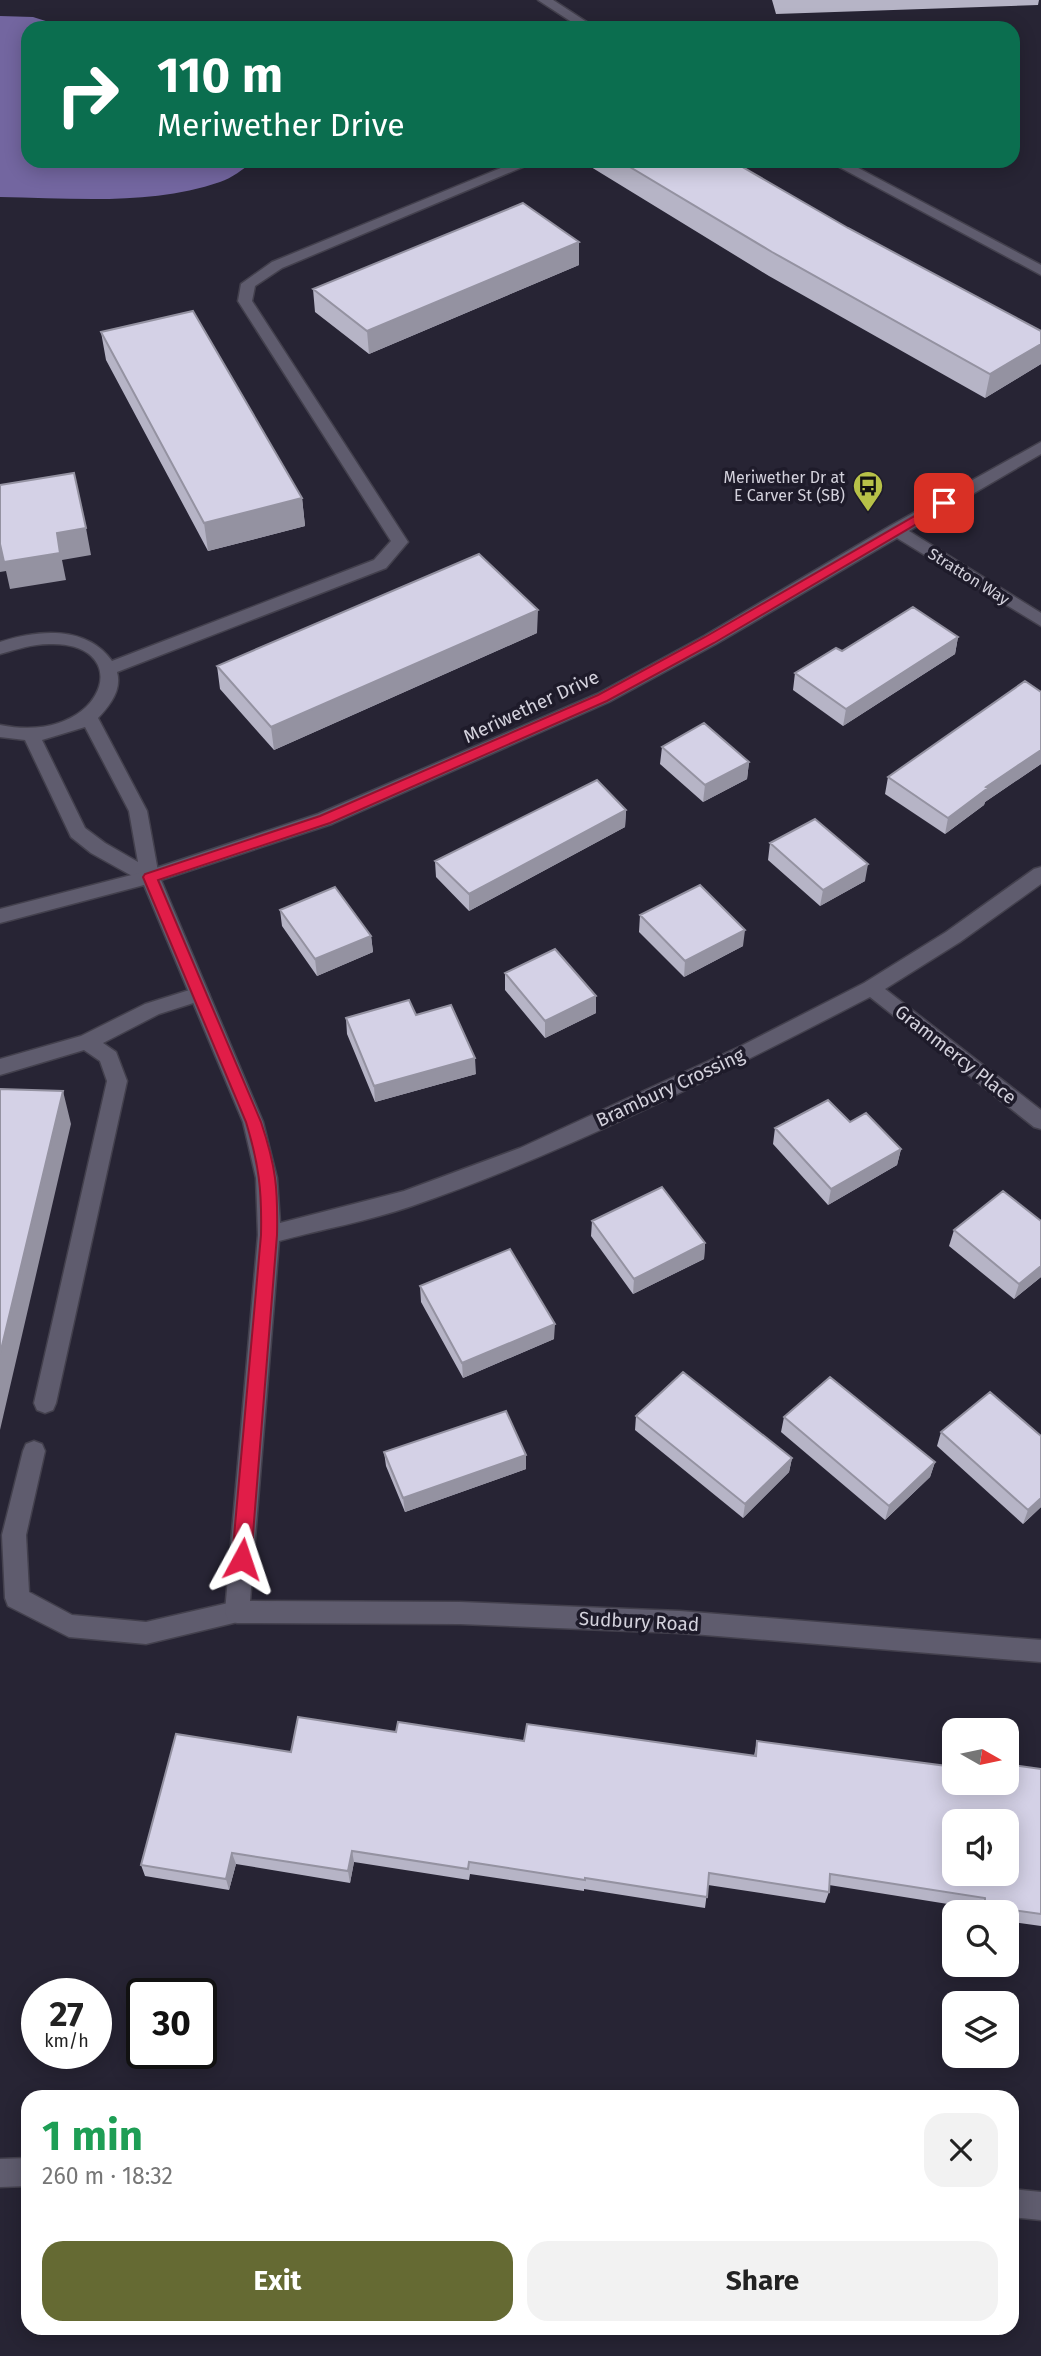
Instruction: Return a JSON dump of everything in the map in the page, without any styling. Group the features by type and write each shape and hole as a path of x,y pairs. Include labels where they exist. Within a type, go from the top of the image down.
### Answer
{"street":[{"path":"544,0 578,21"},
{"path":"108,669 380,564 400,542 245,301 248,284 277,265 513,168"},
{"path":"848,168 1041,271"},
{"name":"Meriwether Drive","path":"0,916 150,877 325,819 603,698 710,640 1041,447"},
{"name":"Stratton Way","path":"896,530 1041,621"},
{"path":"0,648 41,638 64,639 84,645 100,656 108,669 110,685 103,702 88,716 52,733 31,735 0,731"},
{"path":"88,716 138,811 150,877 253,1122 267,1162 270,1191 269,1235 237,1612"},
{"path":"31,735 78,832 98,848 150,877"},
{"name":"Brambury Crossing","path":"269,1235 407,1199 527,1154 748,1051 871,988 953,937 1041,874"},
{"name":"Grammercy Place","path":"871,988 1041,1121"},
{"path":"0,1066 87,1042 152,1009 199,994"},
{"path":"45,1403 117,1081 109,1057 87,1042"},
{"name":"Sudbury Road","path":"34,1451 14,1535 18,1598 69,1626 146,1633 237,1612 460,1614 680,1622 1041,1651"},
{"path":"0,2173 21,2172"},
{"path":"1019,2204 1041,2206"}],"shaded area":[{"path":"0,16 33,17 46,21 21,21 21,168 244,168 220,182 167,195 111,199 0,197"}],"building":[{"path":"632,168 744,168 848,228 1041,331 1041,344 990,374 772,252"},
{"path":"523,203 579,242 367,331 313,289"},
{"path":"193,311 302,498 204,523 101,332"},
{"path":"74,473 86,528 57,533 60,553 4,562 0,544 0,485"},
{"path":"479,554 538,610 271,727 217,666"},
{"path":"913,607 958,637 846,709 795,673 836,648 842,651"},
{"path":"1025,681 1041,692 1041,750 986,787 988,788 948,818 888,777"},
{"path":"704,723 749,762 705,785 662,747"},
{"path":"597,780 626,810 469,894 435,861"},
{"path":"815,819 868,864 823,890 770,843"},
{"path":"700,885 745,930 685,961 640,915"},
{"path":"335,887 371,936 315,959 280,910"},
{"path":"555,949 596,996 545,1021 505,973"},
{"path":"409,1000 416,1015 451,1005 475,1058 374,1086 346,1018"},
{"path":"0,1089 63,1091 0,1354"},
{"path":"828,1100 850,1122 866,1113 901,1149 831,1189 775,1128"},
{"path":"662,1187 705,1243 634,1279 592,1221"},
{"path":"1003,1191 1041,1221 1041,1266 1019,1284 954,1230"},
{"path":"510,1249 555,1324 462,1363 420,1286"},
{"path":"683,1372 792,1458 745,1504 636,1416"},
{"path":"830,1377 935,1462 889,1506 784,1417"},
{"path":"990,1392 1041,1436 1041,1498 1028,1510 941,1432"},
{"path":"506,1411 526,1455 403,1498 384,1452"},
{"path":"298,1717 396,1732 398,1722 524,1741 527,1724 756,1756 757,1741 942,1765 942,1796 1018,1796 1019,1766 1041,1769 1041,1914 1019,1911 1019,1900 985,1900 830,1874 829,1892 709,1873 707,1897 469,1862 468,1869 352,1851 348,1871 232,1853 226,1879 141,1865 176,1734 291,1752"}],"place":[{"name":"Meriwether Dr at E Carver St (SB)","path":"868,513"}],"route":[{"path":"242,1559 269,1235 270,1191 267,1162 253,1122 150,877 325,819 603,698 710,640 944,503"}]}
